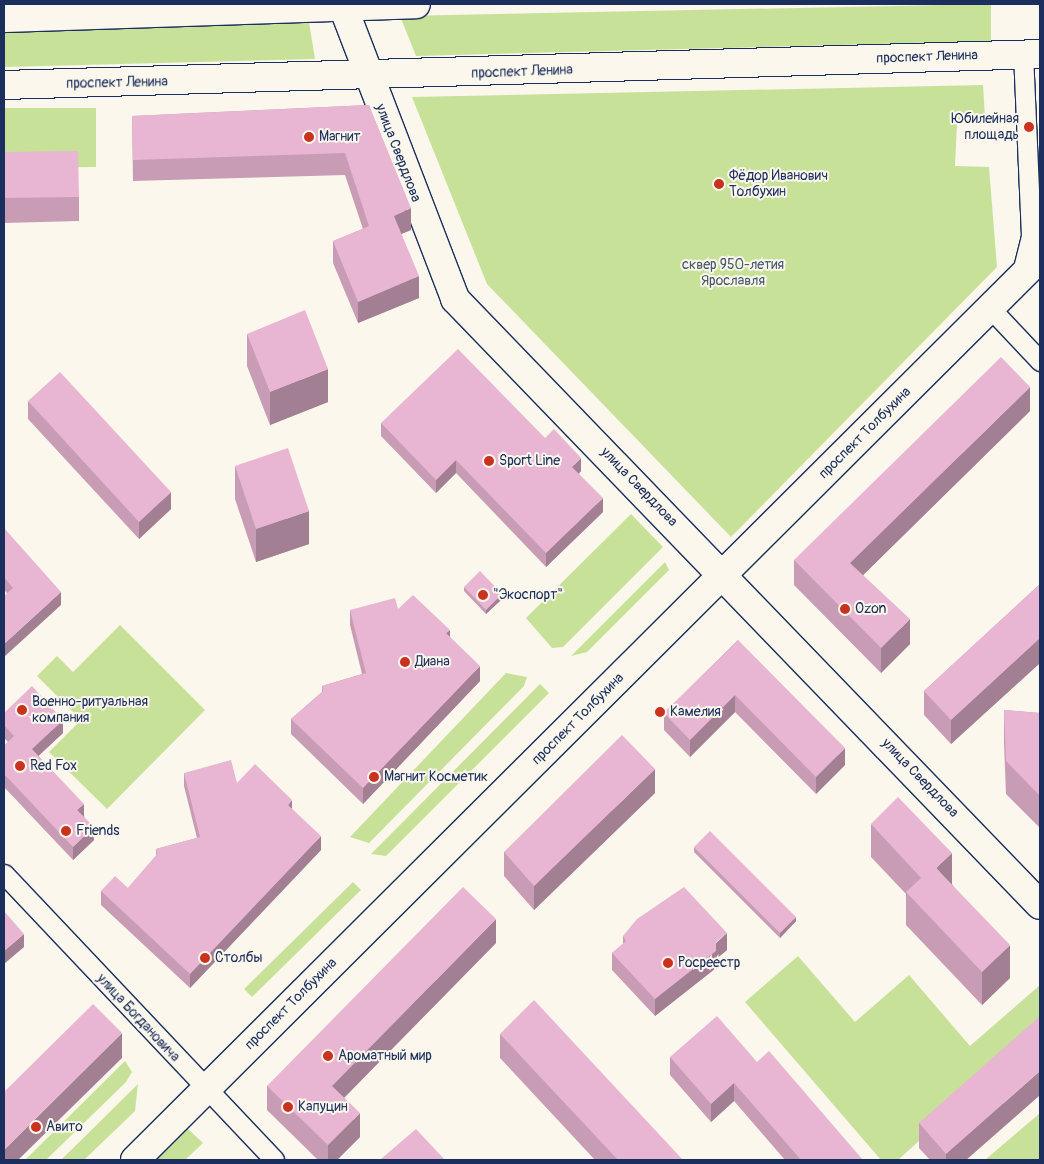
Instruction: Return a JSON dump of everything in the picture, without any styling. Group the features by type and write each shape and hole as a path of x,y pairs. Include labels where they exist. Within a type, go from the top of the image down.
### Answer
{"main road":[{"path":"4,18 342,5 416,4"},
{"name":"улица Свердлова","path":"342,5 456,299 1040,905"},
{"name":"проспект Ленина","path":"4,86 1035,57"},
{"name":"проспект Толбухина","path":"1021,277 1040,249"},
{"name":"проспект Толбухина","path":"135,1160 1040,258"}],"street":[{"path":"1021,277 1032,236 1035,57"},
{"path":"990,308 1040,360"},
{"name":"улица Богдановича","path":"4,874 274,1160"}],"green space":[{"path":"991,4 991,41 416,56 400,16"},
{"path":"309,22 315,59 4,67 4,33"},
{"name":"сквер 950-летия Ярославля","path":"983,85 985,117 957,124 955,166 989,167 997,267 731,537 487,284 412,97"},
{"path":"4,108 96,108 96,167 4,168"},
{"path":"631,514 663,547 563,647 552,648 526,618"},
{"path":"665,562 669,570 587,652 571,656"},
{"path":"120,625 205,710 107,809 49,752 81,720 37,676 57,656 73,672"},
{"path":"506,673 527,677 524,686 369,843 350,837"},
{"path":"540,684 549,693 386,856 371,854"},
{"path":"353,882 361,890 252,997 244,989"},
{"path":"798,956 855,1022 909,975 970,1046 1040,985 1040,1031 898,1160 881,1160 745,1002"},
{"path":"125,1061 132,1072 126,1082 46,1160 25,1160"},
{"path":"138,1084 135,1111 84,1160 61,1160"},
{"path":"1040,1113 1040,1160 985,1160"},
{"path":"187,1128 203,1143 185,1160 154,1160"}],"building":[{"path":"369,105 411,208 394,216 419,276 358,302 333,241 369,226 345,153 133,160 132,116"},
{"path":"78,151 79,197 4,198 4,152"},
{"path":"305,310 328,369 270,392 247,334"},
{"name":"Sport Line","path":"458,349 545,438 554,429 581,458 572,467 603,498 546,553 456,460 436,480 381,423"},
{"path":"1001,357 1030,387 850,563 910,619 881,648 794,560"},
{"path":"60,372 171,492 139,522 28,401"},
{"path":"288,448 309,511 256,529 235,466"},
{"path":"4,528 61,592 4,644 4,596 13,588 4,577"},
{"name":"\"Экоспорт\"","path":"480,571 502,594 486,610 464,587"},
{"path":"1040,584 1040,638 951,720 924,691"},
{"path":"413,595 450,630 446,633 480,666 363,788 291,719 323,691 322,686 366,673 350,610 395,598 398,609"},
{"path":"738,640 845,748 816,777 735,695 690,740 664,713"},
{"path":"32,686 63,720 32,749 84,804 77,810 94,827 73,847 4,774 4,746 14,736 4,725 4,713"},
{"path":"1004,710 1040,713 1040,796 1006,761"},
{"path":"622,735 655,769 534,886 504,852"},
{"path":"231,760 237,783 255,764 292,800 288,805 321,836 190,974 101,891 115,876 128,888 157,854 156,849 200,837 184,773"},
{"path":"898,797 952,853 936,868 1010,945 982,972 906,892 921,878 871,824"},
{"path":"710,831 796,917 780,933 694,847"},
{"path":"463,887 496,919 332,1086 360,1113 328,1145 267,1086"},
{"name":"Росреестр","path":"684,887 727,933 716,942 716,951 655,999 612,953 626,941 623,936 637,919"},
{"path":"4,911 24,934 4,951"},
{"path":"534,1000 683,1160 618,1160 500,1034"},
{"path":"93,1004 122,1033 4,1150 4,1092"},
{"path":"717,1016 757,1062 769,1051 863,1160 801,1160 734,1083 711,1104 670,1057"},
{"path":"1040,1016 1040,1071 946,1154 919,1123"},
{"path":"416,1129 445,1160 381,1159"}],"place":[{"name":"Юбилейная площадь","path":"1029,127"},
{"name":"Магнит","path":"309,137"},
{"name":"Фёдор Иванович Толбухин","path":"719,184"},
{"name":"Sport Line","path":"489,461"},
{"name":"\"Экоспорт\"","path":"483,595"},
{"name":"Ozon","path":"845,609"},
{"name":"Диана","path":"405,662"},
{"name":"Военно-ритуальная компания","path":"22,710"},
{"name":"Камелия","path":"660,712"},
{"name":"Red Fox","path":"20,766"},
{"name":"Магнит Косметик","path":"374,777"},
{"name":"Friends","path":"66,831"},
{"name":"Столбы","path":"205,958"},
{"name":"Росреестр","path":"668,963"},
{"name":"Ароматный мир","path":"328,1056"},
{"name":"Капуцин","path":"288,1107"},
{"name":"Авито","path":"36,1127"}]}
